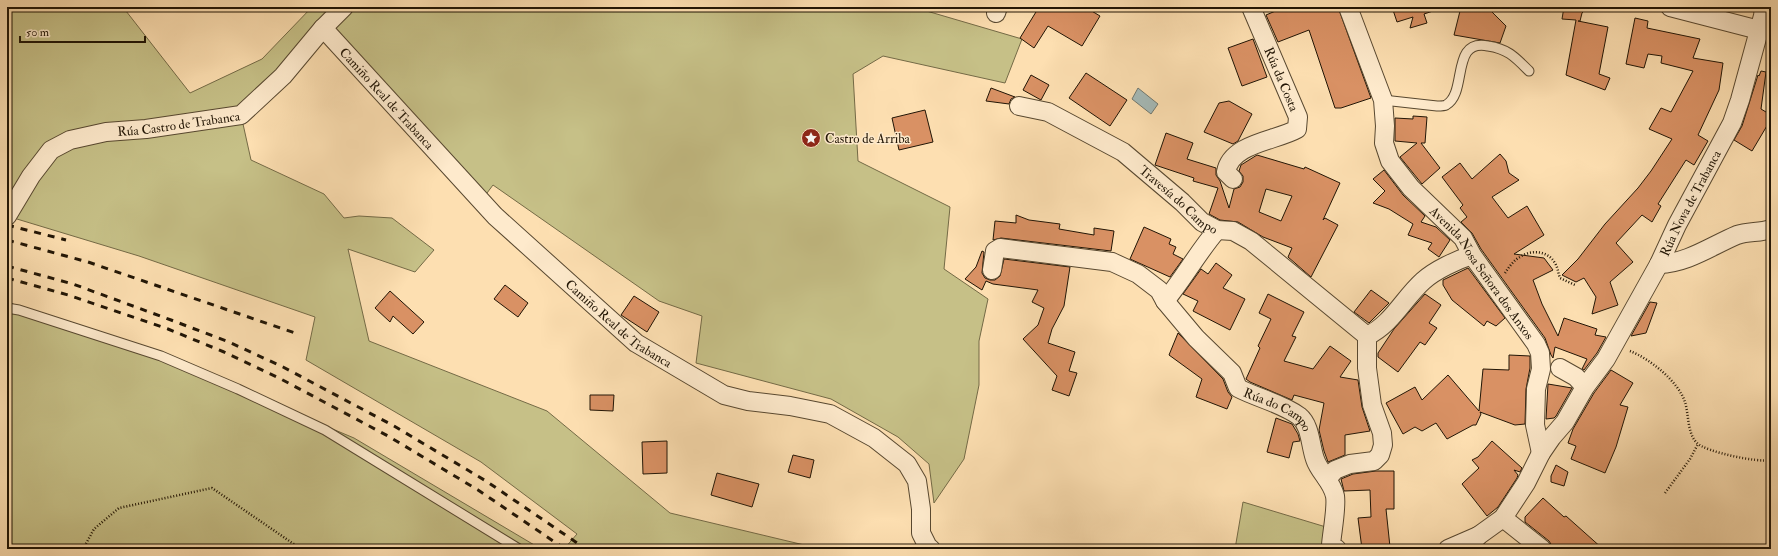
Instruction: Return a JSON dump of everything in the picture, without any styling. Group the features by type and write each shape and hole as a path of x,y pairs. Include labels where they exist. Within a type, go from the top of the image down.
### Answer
{"street":[{"name":"Rúa Castro de Trabanca","path":"7,216 31,176 51,150 70,140 106,132 146,130 241,115 283,76 323,28 344,7"},
{"name":"Rúa da Costa","path":"1233,179 1226,172 1227,165 1234,156 1246,148 1289,134 1297,129 1298,117 1251,7"},
{"name":"Avenida Nosa Señora dos Anxos","path":"1348,7 1382,100 1385,126 1384,143 1390,161 1411,188 1463,238 1472,255 1536,344 1540,353 1541,369 1536,389 1535,426 1541,453"},
{"path":"1670,7 1759,30"},
{"name":"Rúa Nova de Trabanca","path":"1541,453 1565,422 1585,386 1612,347 1659,264 1677,225 1732,123 1740,100 1764,7"},
{"name":"Camiño Real de Trabanca","path":"323,28 495,216 636,343 724,395 748,401 790,406 830,414 874,438 908,464 917,481 921,509 921,533 928,547 931,549"},
{"name":"Travesía do Campo","path":"1019,106 1048,112 1122,152 1182,202 1202,222 1218,230 1234,231 1252,241 1367,336"},
{"path":"1165,301 1181,281 1201,248 1218,230"},
{"path":"1659,264 1672,264 1739,234 1771,230"},
{"name":"Rúa do Campo","path":"992,270 995,251 1000,248 1112,262 1138,274 1159,290 1165,301 1196,338 1232,373 1238,388 1290,410 1300,417 1312,442 1314,458 1320,470 1332,486 1335,497 1333,548"},
{"path":"1327,479 1336,470 1350,464 1374,461 1380,455 1383,445 1382,434 1371,398 1367,368 1367,336 1379,330 1424,281 1459,259 1472,255"},
{"path":"1560,368 1576,377 1585,386"},
{"path":"1448,549 1473,543 1503,518 1526,484 1541,453"},
{"path":"1503,518 1542,549"}],"lane":[{"path":"1382,100 1437,106 1446,105 1451,100 1456,89 1464,59 1473,46 1482,45 1507,51 1529,71"},
{"path":"7,308 19,310 161,356 238,389 325,430 519,549"}],"path":[{"path":"1494,285 1520,256 1531,252 1542,252 1550,256 1557,268 1560,278 1575,285"},
{"path":"1612,347 1624,348 1642,357 1674,383 1685,403 1693,436 1698,444 1748,460 1764,462 1771,460"},
{"path":"1665,493 1690,459 1698,444"},
{"path":"83,549 94,529 119,508 212,488 301,549"}],"shaded area":[{"path":"7,7 126,7 126,11 190,93 262,59 312,7 913,7 1022,39 1005,83 883,56 853,74 858,161 950,207 944,269 988,299 979,341 979,385 964,459 934,503 929,464 898,437 831,399 696,363 702,316 659,301 493,185 481,201 323,28 241,115 251,160 324,194 344,218 359,216 392,218 434,250 415,272 348,249 369,341 547,411 670,513 821,549 564,549 577,534 481,462 306,360 315,317 139,256 7,216"},
{"path":"1138,88 1158,104 1151,114 1132,99"},
{"path":"7,302 149,352 354,438 541,549 7,549"},
{"path":"1243,502 1326,527 1323,549 1235,549"}],"building":[{"path":"1039,7 1085,7 1100,16 1082,46 1048,26 1034,48 1020,38"},
{"path":"1285,7 1338,7 1371,98 1341,108 1335,108 1309,30 1278,42 1266,15"},
{"path":"1392,7 1435,7 1436,10 1424,14 1427,23 1410,28 1413,17 1397,22"},
{"path":"1461,7 1487,7 1506,26 1500,43 1454,35"},
{"path":"1564,7 1588,7 1582,13 1580,21 1578,21 1608,27 1599,74 1610,78 1605,90 1566,75 1576,20 1562,19"},
{"path":"1635,18 1648,21 1647,28 1700,39 1693,58 1723,63 1719,90 1698,135 1708,141 1694,165 1686,160 1658,204 1661,206 1652,222 1642,215 1616,243 1633,262 1610,282 1618,305 1592,314 1596,297 1584,278 1576,282 1562,275 1578,259 1605,224 1638,188 1672,139 1649,129 1661,108 1671,112 1693,71 1661,63 1662,56 1648,54 1644,68 1626,64"},
{"path":"1253,39 1267,77 1242,86 1228,48"},
{"path":"1761,71 1766,72 1761,109 1771,115 1771,119 1752,151 1734,140 1742,126 1758,75 1759,76"},
{"path":"1086,73 1127,100 1110,126 1069,98"},
{"path":"1031,75 1049,85 1041,100 1023,90"},
{"path":"991,88 1015,97 1011,99 1009,104 986,101"},
{"path":"1229,101 1252,114 1238,141 1233,144 1204,132 1219,103"},
{"path":"925,110 933,142 899,150 892,118"},
{"path":"1413,116 1427,117 1425,143 1421,143 1440,168 1422,184 1400,157 1417,143 1395,141 1395,118 1413,119"},
{"path":"1166,133 1193,143 1187,159 1216,168 1216,175 1220,181 1229,208 1234,189 1240,187 1243,182 1243,176 1239,171 1241,165 1257,155 1304,169 1305,167 1340,183 1323,220 1325,218 1338,225 1311,277 1288,257 1292,248 1263,237 1238,222 1220,220 1209,214 1218,188 1193,181 1194,178 1155,165","holes":["1266,189 1292,196 1281,221 1259,212"]},
{"path":"1500,154 1506,161 1509,173 1519,180 1492,197 1508,218 1527,206 1544,235 1514,254 1544,258 1553,270 1533,280 1542,304 1558,336 1564,318 1597,329 1595,335 1606,337 1597,353 1584,370 1582,369 1587,359 1555,347 1553,358 1545,338 1481,249 1472,233 1461,222 1467,217 1460,208 1463,205 1442,177 1460,163 1472,179"},
{"path":"1384,170 1403,195 1425,216 1421,222 1436,227 1450,240 1439,257 1428,249 1432,243 1408,235 1413,224 1389,209 1373,203 1385,191 1373,179"},
{"path":"1016,215 1029,220 1060,224 1059,229 1094,235 1094,228 1114,231 1111,251 1001,238 993,240 995,221 1016,223"},
{"path":"1144,227 1171,239 1169,244 1176,247 1173,254 1183,259 1170,277 1130,259"},
{"path":"982,251 984,252 982,273 985,278 990,280 995,280 1000,276 1004,259 1070,267 1064,306 1052,329 1048,343 1075,352 1069,371 1077,373 1069,396 1052,390 1057,376 1023,339 1038,325 1044,308 1032,302 1038,290 993,284 986,281 982,290 965,279 976,267"},
{"path":"1216,263 1232,275 1223,288 1245,299 1230,330 1193,311 1198,301 1183,294 1201,269 1208,274"},
{"path":"1468,268 1505,318 1496,326 1487,321 1484,326 1452,300 1443,285 1443,280"},
{"path":"505,285 528,303 518,317 494,299"},
{"path":"1371,290 1389,303 1369,323 1354,312"},
{"path":"390,291 424,322 413,334 393,316 390,322 375,308"},
{"path":"1268,294 1304,312 1292,336 1296,337 1284,361 1313,369 1330,346 1351,361 1340,377 1358,380 1362,407 1370,431 1345,435 1345,455 1328,462 1319,430 1324,403 1294,395 1292,400 1246,379 1260,348 1258,346 1271,319 1259,313"},
{"path":"1425,294 1441,305 1429,323 1437,328 1425,345 1420,342 1398,372 1378,357 1378,353 1394,329"},
{"path":"634,296 659,312 647,332 621,315"},
{"path":"1650,302 1657,303 1646,333 1631,336"},
{"path":"1178,333 1223,379 1228,392 1232,397 1227,409 1196,397 1202,379 1169,355"},
{"path":"1509,355 1530,356 1530,368 1526,389 1525,424 1515,425 1480,412 1481,414 1476,425 1473,425 1447,439 1436,423 1422,431 1415,427 1403,434 1386,403 1415,387 1422,400 1448,375 1479,411 1483,369 1509,370"},
{"path":"1611,370 1633,383 1620,405 1628,407 1616,447 1605,473 1571,459 1576,446 1568,443 1573,429 1594,393"},
{"path":"1548,384 1572,388 1556,416 1554,418 1546,419"},
{"path":"590,395 614,395 613,411 590,410"},
{"path":"1276,418 1292,424 1298,434 1300,441 1293,442 1289,458 1267,452"},
{"path":"667,441 667,473 643,474 642,442"},
{"path":"1492,441 1522,468 1520,472 1514,470 1518,475 1517,478 1498,507 1487,516 1462,484 1479,468 1472,460 1478,457"},
{"path":"793,455 814,460 810,478 788,472"},
{"path":"1556,465 1568,472 1564,486 1551,482 1551,476"},
{"path":"1376,471 1394,471 1394,509 1386,509 1390,547 1362,549 1358,518 1371,517 1370,490 1344,491 1341,479 1353,474"},
{"path":"717,473 759,484 752,507 711,495"},
{"path":"1543,498 1603,549 1554,549 1549,541 1525,522 1525,517"}],"railway":[{"path":"7,225 66,240"},
{"path":"7,240 88,262 295,333"},
{"path":"7,266 73,284 229,342 283,367 394,426 486,481 586,549"},
{"path":"7,278 68,295 168,329 224,352 279,378 388,436 478,490 565,549"}],"place":[{"name":"Castro de Arriba","path":"811,138"}]}
